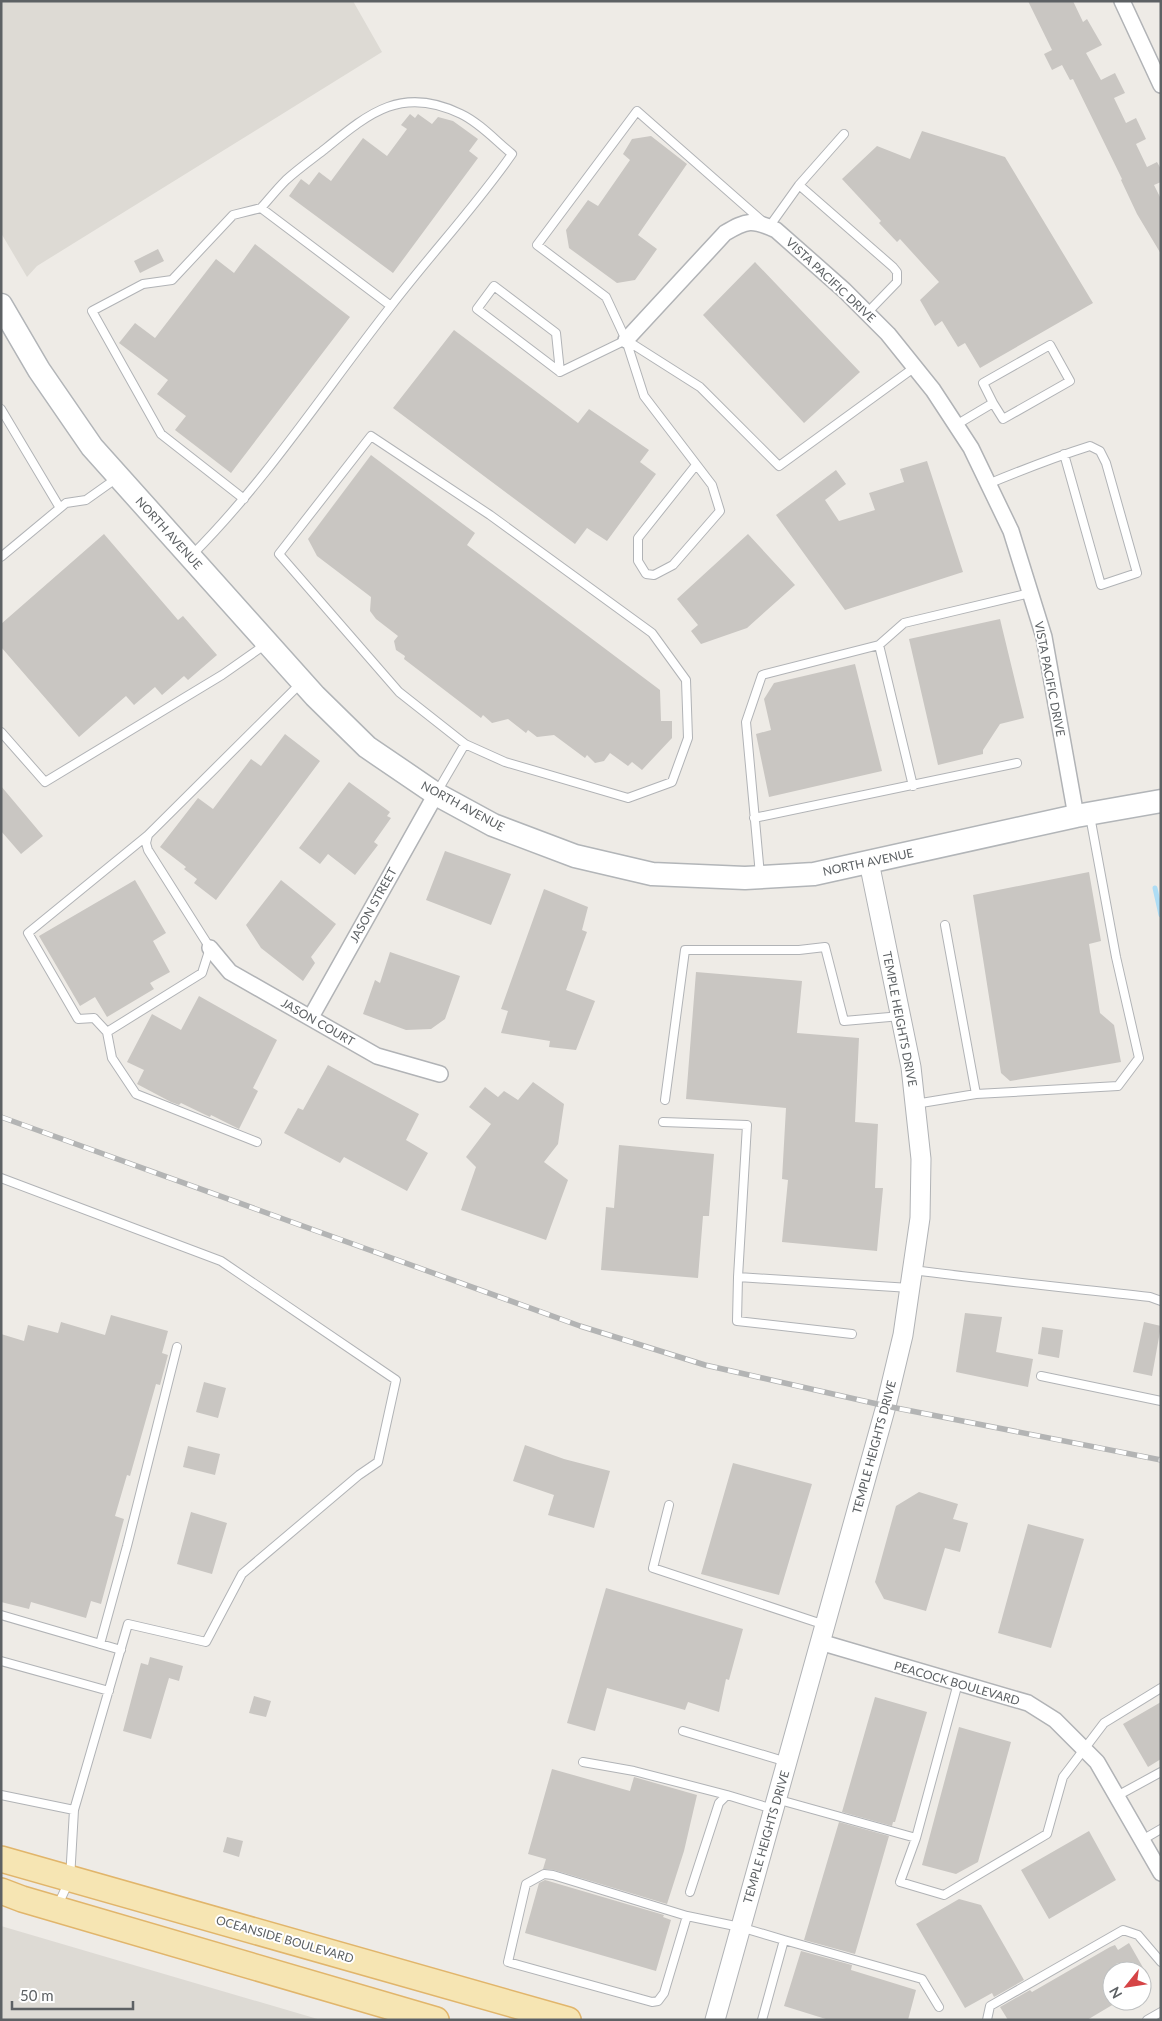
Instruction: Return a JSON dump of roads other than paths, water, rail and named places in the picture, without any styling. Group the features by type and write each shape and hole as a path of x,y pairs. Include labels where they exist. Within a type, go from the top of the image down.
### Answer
{"main road":[{"name":"NORTH AVENUE","path":"1,305 39,370 92,447 303,682 367,747 436,794 493,825 575,856 652,874 760,877 814,874 1083,815 1161,801"},
{"name":"OCEANSIDE BOULEVARD","path":"1,1859 568,2020"},
{"path":"1,1891 436,2020"}],"street":[{"path":"1122,1 1161,85"},
{"name":"VISTA PACIFIC DRIVE","path":"626,340 725,233 744,222 762,223 776,230 844,290 888,334 933,390 956,425 970,448 1011,531 1044,637 1083,815"},
{"name":"JASON STREET","path":"311,1017 436,794"},
{"name":"TEMPLE HEIGHTS DRIVE","path":"714,2020 886,1406 903,1335 920,1218 921,1159 911,1067 869,862"},
{"name":"JASON COURT","path":"210,948 230,972 377,1056 440,1074"},
{"name":"PEACOCK BOULEVARD","path":"822,1634 958,1683 1028,1703 1056,1720 1097,1762 1161,1873"}],"lane":[{"path":"190,557 225,522 244,499 390,306 512,154 475,123 461,114 437,106 412,102 388,106 370,114 287,180 261,208 232,215 172,280 142,284 92,311 161,434 244,499"},
{"path":"696,465 638,538 638,561 646,574 654,575 673,565 720,511 712,486 644,396 626,340 606,297 537,244 637,111 769,227 799,185 844,134"},
{"path":"799,185 897,272 897,282 867,313"},
{"path":"261,208 390,306"},
{"path":"494,286 556,333 560,372 477,309 494,286"},
{"path":"626,340 700,387 778,466 915,367"},
{"path":"560,372 626,340"},
{"path":"1050,345 1070,381 1003,419 993,403 983,383 1050,345"},
{"path":"956,425 993,403"},
{"path":"1,409 60,508"},
{"path":"371,436 490,515 652,633 686,680 688,738 672,782 628,798 505,762 465,744 399,692 279,554 371,436"},
{"path":"988,484 1064,454 1090,446 1100,451 1106,463 1138,573 1101,585 1064,454"},
{"path":"1,557 60,508 66,504 86,500 119,477"},
{"path":"760,877 746,722 762,675 879,645 904,622 1030,593"},
{"path":"1,732 45,782 222,675 268,643"},
{"path":"879,645 913,786"},
{"path":"257,1142 136,1094 112,1058 107,1032 94,1018 78,1019 28,934 148,834 303,682"},
{"path":"436,794 465,744"},
{"path":"754,818 1018,763"},
{"path":"915,1104 976,1094 1118,1086 1139,1058 1083,815"},
{"path":"107,1032 202,973 210,948 148,850 146,843 148,834"},
{"path":"945,925 976,1094"},
{"path":"665,1100 685,950 799,950 825,946 844,1021 901,1016"},
{"path":"663,1122 748,1125 737,1320 852,1334"},
{"path":"1,1178 221,1261 396,1380 378,1462 359,1475 242,1574 206,1642 128,1624 74,1810 70,1878 56,1908"},
{"path":"738,1277 1002,1282 1150,1297 1161,1301"},
{"path":"100,1644 125,1554 177,1347"},
{"path":"1041,1376 1161,1401"},
{"path":"669,1506 653,1568 822,1634"},
{"path":"1,1615 121,1650"},
{"path":"1,1661 109,1691"},
{"path":"958,1683 916,1838 900,1882 944,1895 1047,1834 1063,1777 1104,1723 1161,1688"},
{"path":"683,1731 786,1762"},
{"path":"583,1762 634,1771 727,1795 775,1804 916,1838"},
{"path":"1116,1796 1161,1772"},
{"path":"1,1795 74,1810"},
{"path":"690,1892 719,1803 727,1795"},
{"path":"1142,1840 1161,1828"},
{"path":"687,1916 664,1993 658,2001 652,2002 508,1962 526,1884 544,1874 554,1875 687,1916 740,1927 922,1979 939,2007"},
{"path":"987,2020 990,2006 1123,1930 1138,1934 1161,1962"},
{"path":"762,2020 784,1940"},
{"path":"1147,2020 1161,2012"}],"waterway":[{"path":"1155,888 1161,915"}],"railway":[{"path":"1,1117 580,1326 705,1365 886,1406 1161,1460"}]}
